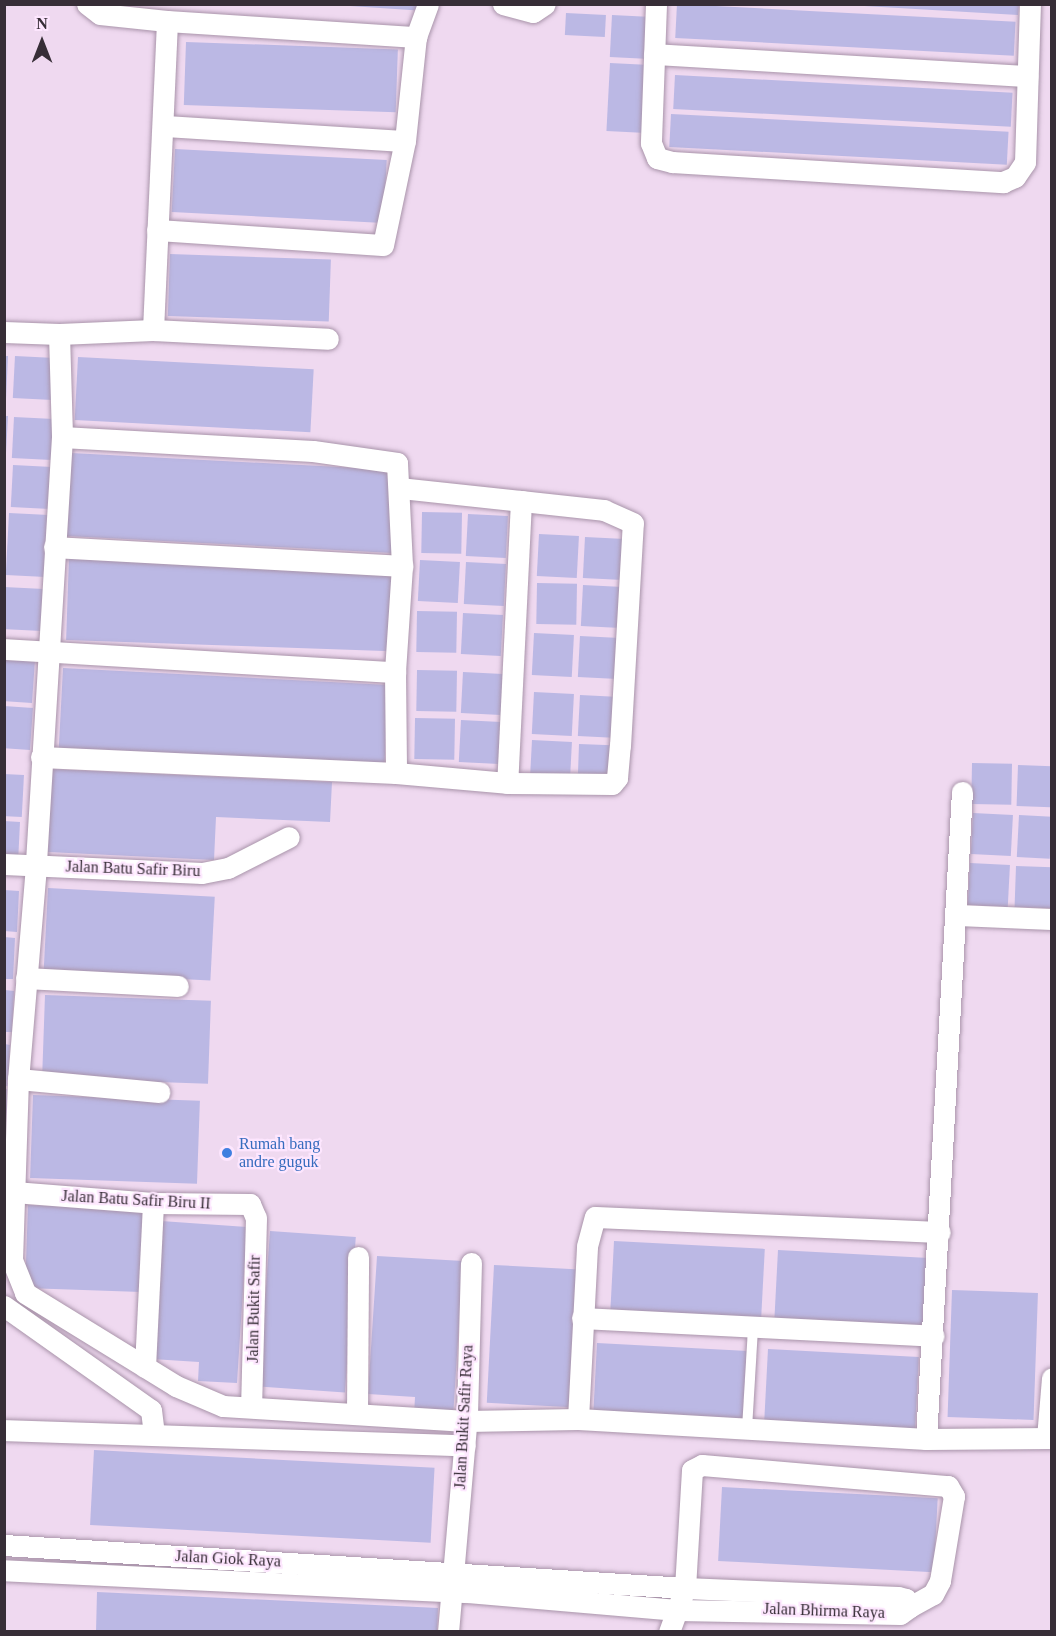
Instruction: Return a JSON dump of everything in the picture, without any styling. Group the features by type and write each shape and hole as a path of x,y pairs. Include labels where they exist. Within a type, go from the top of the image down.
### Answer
{"street":[{"path":"87,4 100,14 167,21 416,37"},
{"path":"157,230 382,245 405,141 416,37 428,4"},
{"path":"503,4 533,12 545,4"},
{"path":"656,4 654,155 672,162 1010,181 1025,162 1030,4"},
{"path":"153,330 167,21"},
{"path":"654,54 1027,76"},
{"path":"164,126 405,141"},
{"path":"4,332 59,334 153,330 328,339"},
{"path":"59,334 62,437 36,866 18,1079 12,1260 20,1287 40,1304 151,1372 212,1405 357,1414 466,1434"},
{"path":"62,437 313,451 395,462 400,488 402,566 395,672 396,773"},
{"path":"41,757 396,773 507,783 603,787 617,778 627,574 633,526 627,518 604,510 400,488"},
{"path":"507,783 521,501"},
{"path":"54,547 402,566"},
{"path":"4,649 395,672"},
{"path":"926,1439 940,1232 962,792"},
{"name":"Jalan Batu Safir Biru","path":"4,864 214,871 228,868 289,837"},
{"path":"957,915 1052,919"},
{"path":"26,978 178,986"},
{"path":"18,1079 159,1092"},
{"name":"Jalan Batu Safir Biru II","path":"14,1192 153,1203 250,1204 255,1210"},
{"path":"136,1395 151,1372 153,1203"},
{"name":"Jalan Bukit Safir","path":"251,1407 255,1210"},
{"path":"578,1419 587,1246 595,1217 940,1232"},
{"path":"357,1414 358,1257"},
{"name":"Jalan Bukit Safir Raya","path":"448,1632 466,1434 471,1263"},
{"path":"4,1306 136,1395 151,1410 154,1434"},
{"path":"582,1318 934,1336"},
{"path":"4,1430 154,1434 466,1434 578,1419 926,1439 1049,1438 1052,1378"},
{"path":"669,1632 685,1588 691,1477 696,1465 948,1486 954,1496 940,1581 933,1594 910,1606"},
{"name":"Jalan Giok Raya","path":"4,1545 452,1572"},
{"path":"77,1574 78,1550"},
{"name":"Jalan Giok Raya","path":"4,1570 452,1593"},
{"name":"Jalan Bhirma Raya","path":"452,1572 685,1588 898,1597 906,1599 910,1606 900,1614 677,1610 452,1593"}],"lane":[{"path":"747,1429 753,1327"}],"building":[{"path":"320,4 426,4 425,11"},
{"path":"677,4 1016,22 1014,56 675,38"},
{"path":"830,4 1019,4 1018,15"},
{"path":"566,13 606,15 605,37 565,35"},
{"path":"612,15 652,17 650,59 610,57"},
{"path":"186,42 398,49 396,112 184,105"},
{"path":"610,63 650,65 646,133 606,131"},
{"path":"675,75 1013,93 1011,127 673,109"},
{"path":"671,114 1009,132 1007,165 669,147"},
{"path":"175,149 387,160 383,223 172,212"},
{"path":"170,254 331,260 329,322 168,316"},
{"path":"4,356 8,356 6,400 4,400"},
{"path":"15,356 55,358 53,400 13,398"},
{"path":"78,357 314,369 310,432 75,420"},
{"path":"4,416 8,416 6,453 4,453"},
{"path":"14,417 54,419 52,460 12,458"},
{"path":"71,453 397,470 392,553 67,536"},
{"path":"13,465 52,467 50,509 11,507"},
{"path":"422,512 462,513 461,554 421,553"},
{"path":"9,513 49,515 46,577 6,575"},
{"path":"468,514 508,516 506,558 466,556"},
{"path":"539,534 579,536 577,578 537,576"},
{"path":"585,537 625,539 623,580 583,578"},
{"path":"69,557 395,568 392,651 66,640"},
{"path":"420,560 460,562 458,603 418,601"},
{"path":"466,562 506,564 504,606 464,604"},
{"path":"537,583 577,584 576,625 536,624"},
{"path":"583,585 623,587 621,628 581,626"},
{"path":"4,587 44,589 42,631 4,629"},
{"path":"417,611 457,612 456,653 416,652"},
{"path":"463,613 503,615 501,656 461,654"},
{"path":"534,633 574,635 572,677 532,675"},
{"path":"580,636 620,638 618,679 578,677"},
{"path":"5,659 35,661 32,703 4,701"},
{"path":"63,668 389,685 384,769 59,752"},
{"path":"417,670 457,671 456,712 416,711"},
{"path":"463,672 503,674 501,715 461,713"},
{"path":"534,692 574,694 572,736 532,734"},
{"path":"580,695 620,697 618,738 578,736"},
{"path":"4,706 33,708 30,750 4,748"},
{"path":"415,718 455,719 454,760 414,759"},
{"path":"461,720 501,722 499,764 459,762"},
{"path":"532,740 572,742 570,784 530,782"},
{"path":"579,744 612,745 611,780 578,779"},
{"path":"972,763 1012,764 1011,805 971,804"},
{"path":"1018,765 1052,766 1051,807 1017,806"},
{"path":"51,769 332,782 330,822 216,817 214,860 48,852"},
{"path":"4,774 24,775 22,817 4,816"},
{"path":"973,813 1013,815 1011,856 971,854"},
{"path":"1019,815 1052,817 1050,859 1017,857"},
{"path":"4,821 20,822 18,863 4,863"},
{"path":"970,863 1010,865 1008,907 968,905"},
{"path":"1016,866 1052,867 1051,908 1015,907"},
{"path":"48,888 215,897 210,981 44,972"},
{"path":"4,890 19,891 17,932 4,931"},
{"path":"4,937 15,938 13,979 4,979"},
{"path":"5,990 14,991 12,1032 5,1032"},
{"path":"45,995 211,1001 208,1084 42,1078"},
{"path":"5,1044 10,1045 8,1086 5,1086"},
{"path":"4,1089 8,1089 6,1122 4,1122"},
{"path":"33,1095 200,1101 197,1184 30,1178"},
{"path":"28,1205 144,1209 141,1292 25,1288"},
{"path":"161,1221 247,1227 237,1383 198,1381 199,1362 152,1359"},
{"path":"270,1231 356,1237 345,1393 259,1387"},
{"path":"614,1241 765,1249 761,1324 610,1316"},
{"path":"778,1250 929,1258 925,1333 774,1325"},
{"path":"377,1256 463,1261 453,1418 414,1415 415,1397 368,1394"},
{"path":"494,1265 580,1270 573,1407 487,1403"},
{"path":"952,1290 1038,1293 1034,1420 948,1417"},
{"path":"597,1343 748,1351 744,1426 593,1418"},
{"path":"768,1349 919,1357 915,1431 764,1423"},
{"path":"94,1450 435,1468 431,1543 90,1525"},
{"path":"722,1487 938,1498 934,1572 718,1561"},
{"path":"97,1592 438,1608 437,1632 96,1632"}],"place":[{"name":"Rumah bang andre guguk","path":"227,1153"}]}
